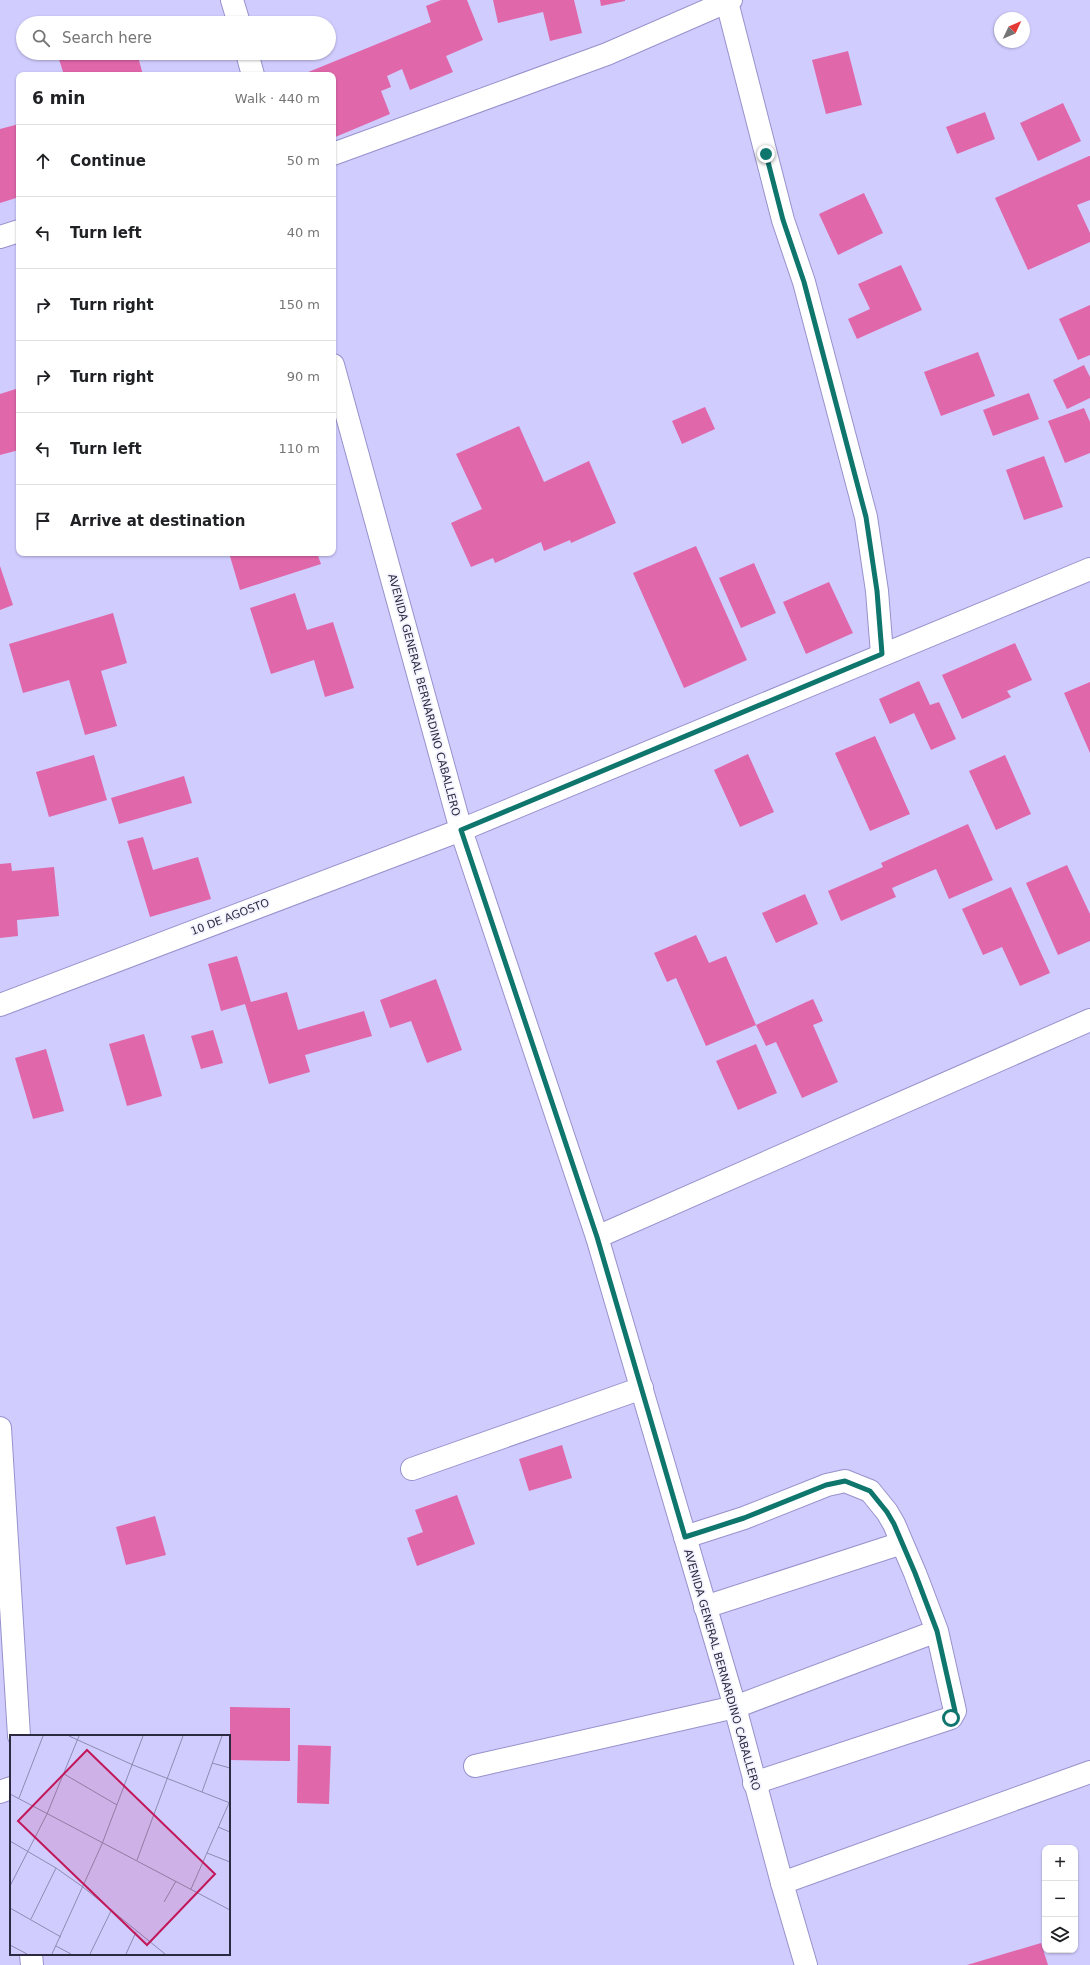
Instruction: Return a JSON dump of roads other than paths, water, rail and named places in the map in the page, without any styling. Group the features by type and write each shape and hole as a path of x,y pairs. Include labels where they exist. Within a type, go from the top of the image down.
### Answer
{"street":[{"path":"232,0 237,16"},
{"path":"336,153 607,54 729,1 783,220 804,282 866,517 877,591 882,654"},
{"path":"249,60 252,72"},
{"path":"0,237 16,232"},
{"name":"AVENIDA GENERAL BERNARDINO CABALLERO","path":"336,376 461,830 597,1237 735,1707 754,1782 806,1965"},
{"name":"10 DE AGOSTO","path":"0,1005 461,830 882,654 1090,569"},
{"path":"597,1237 1090,1020"},
{"path":"412,1469 642,1388"},
{"path":"0,1428 19,1735"},
{"path":"685,1537 751,1515 826,1485 845,1481 870,1491 887,1512 902,1543 937,1631 955,1711 951,1718 754,1782"},
{"path":"705,1607 902,1543"},
{"path":"475,1766 735,1707 937,1631"},
{"path":"782,1883 1090,1772"},
{"path":"0,1792 10,1788"},
{"path":"31,1955 32,1965"}]}
